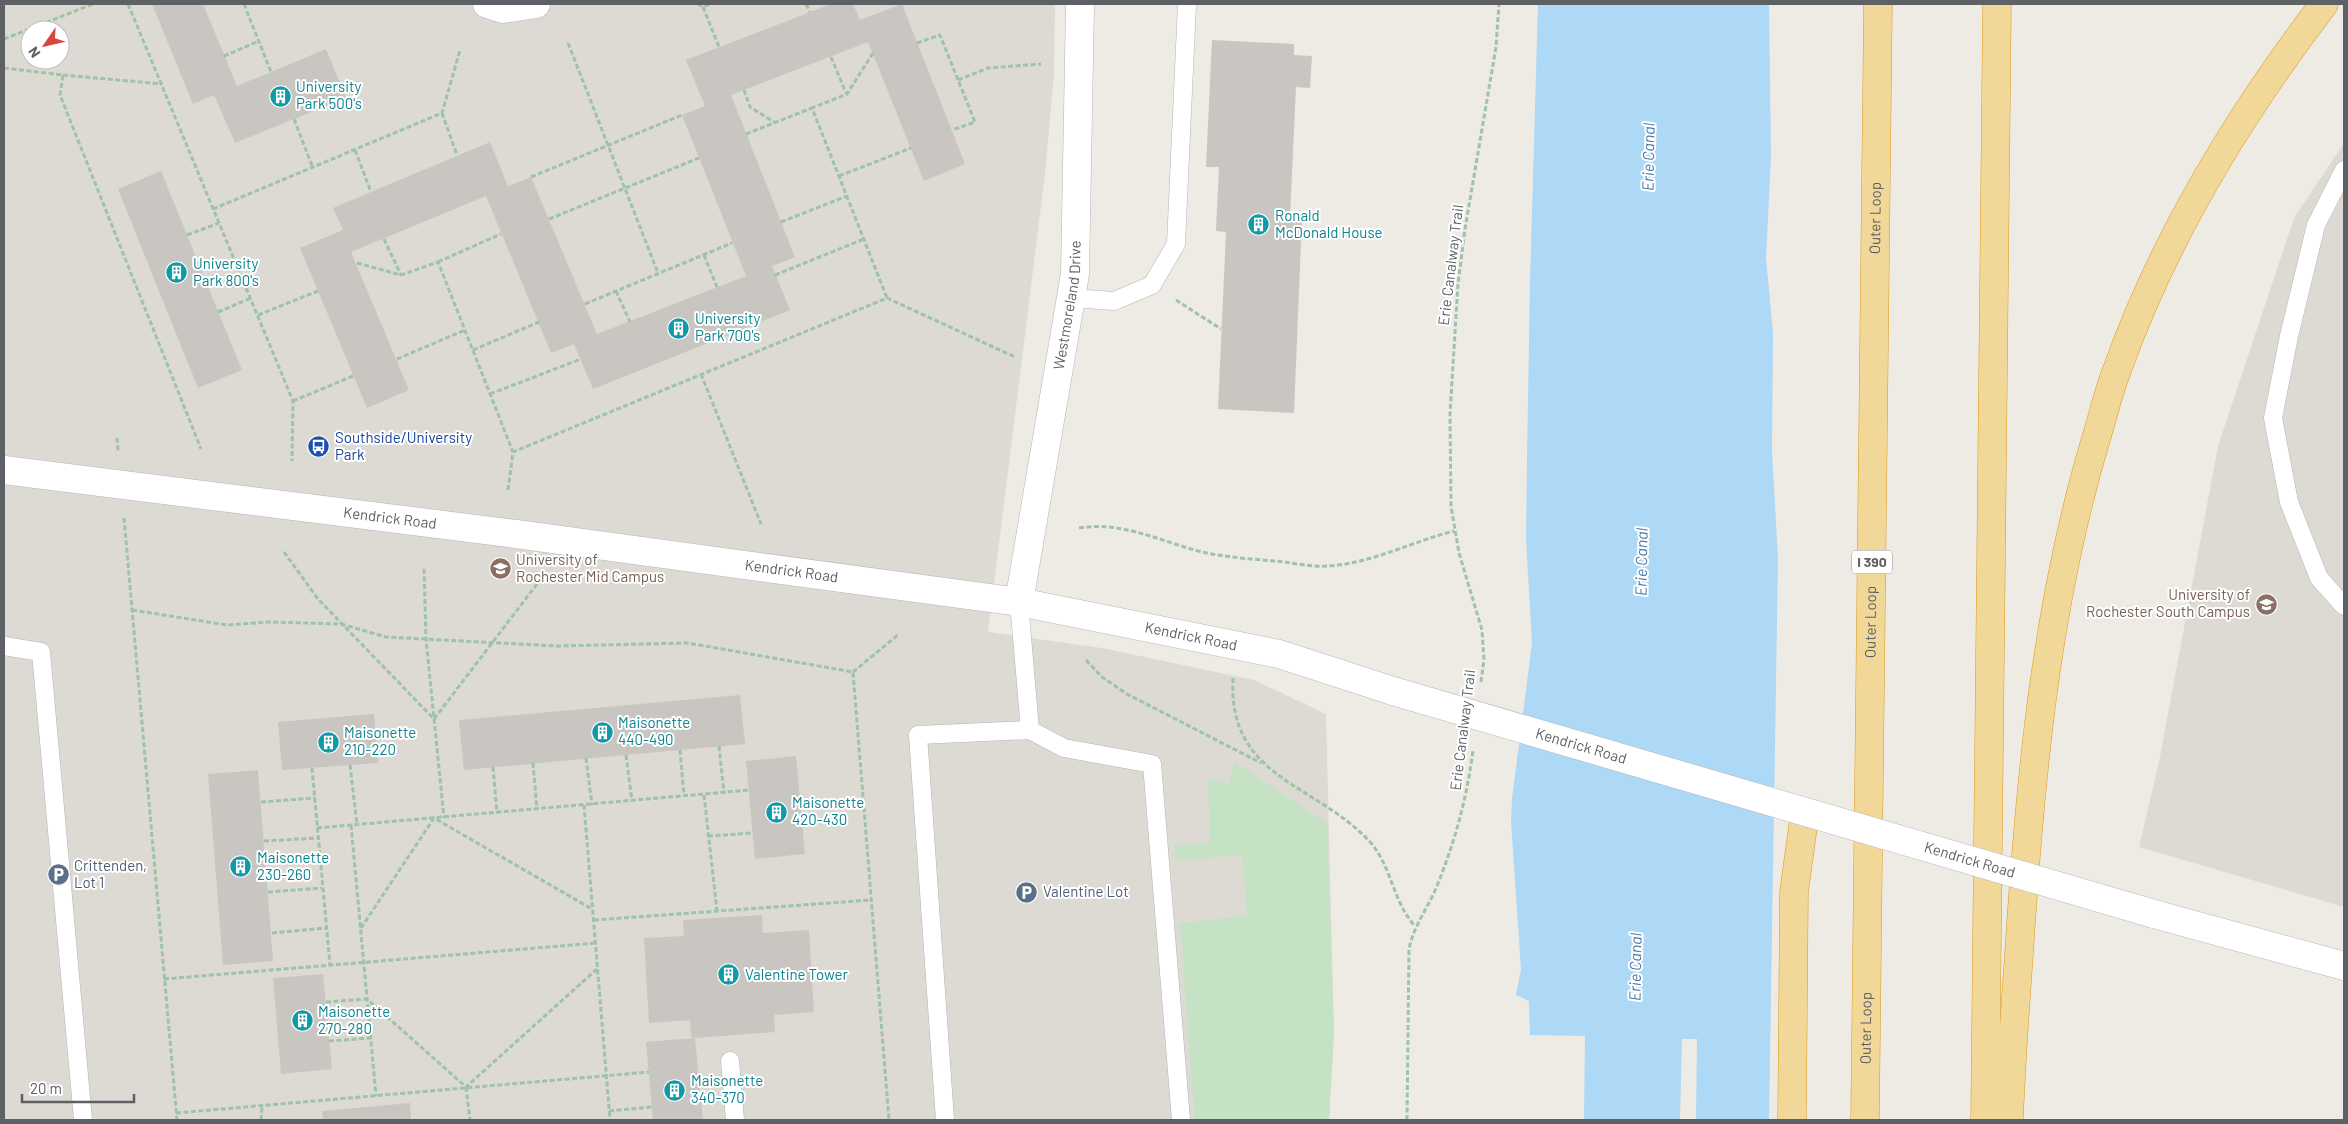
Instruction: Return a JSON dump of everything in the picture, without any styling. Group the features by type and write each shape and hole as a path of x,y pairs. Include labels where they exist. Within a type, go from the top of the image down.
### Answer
{"highway":[{"name":"Outer Loop","path":"1865,1120 1878,4"},
{"path":"1984,1120 1997,4"},
{"path":"2009,1120 2023,884 2034,751 2050,634 2076,504 2116,371 2168,251 2245,116 2269,79 2324,4"},
{"path":"1792,1120 1794,892 1798,845 1805,812"}],"street":[{"path":"487,4 503,9 536,4"},
{"name":"Westmoreland Drive","path":"1019,602 1076,274 1080,4"},
{"name":"Kendrick Road","path":"4,470 516,534 1019,602 1239,645 1302,660 1393,691 1805,812 2154,914 2344,966"}],"lane":[{"path":"1071,298 1114,301 1152,285 1176,244 1187,4"},
{"path":"2344,170 2316,225 2289,336 2273,418 2289,502 2319,578 2344,606"},
{"path":"1019,602 1030,730"},
{"path":"4,646 41,652 83,1120"},
{"path":"944,1120 918,735 1030,730 1064,748 1152,764 1181,1120"},
{"path":"730,1061 735,1120"}],"path":[{"path":"4,39 93,4"},
{"path":"128,4 293,401 292,461"},
{"path":"244,4 271,72"},
{"path":"698,4 703,7 719,47"},
{"path":"703,7 712,4"},
{"path":"806,4 810,12"},
{"name":"Erie Canalway Trail","path":"1480,688 1484,660 1482,630 1454,531 1450,477 1450,414 1458,284 1465,229 1496,47 1499,4"},
{"path":"917,43 940,35 975,122 952,130"},
{"path":"224,56 259,41"},
{"path":"568,43 658,273"},
{"path":"457,155 442,114 460,50"},
{"path":"746,134 846,94 873,53"},
{"path":"831,57 846,94"},
{"path":"958,80 988,68 1041,64"},
{"path":"4,68 162,84"},
{"path":"63,75 60,95 201,449"},
{"path":"744,90 750,106 774,123"},
{"path":"812,108 887,298 1015,357"},
{"path":"213,209 442,114"},
{"path":"531,177 682,115"},
{"path":"294,119 313,168"},
{"path":"838,176 911,148"},
{"path":"355,150 371,192"},
{"path":"549,219 699,158"},
{"path":"781,222 847,196"},
{"path":"187,235 219,223"},
{"path":"357,263 401,275 438,262 501,234"},
{"path":"384,239 401,275"},
{"path":"775,275 864,239"},
{"path":"584,304 732,243"},
{"path":"704,255 717,287"},
{"path":"438,262 513,452 508,490"},
{"path":"258,315 318,291"},
{"path":"616,291 630,322"},
{"path":"218,312 251,298"},
{"path":"513,452 887,298"},
{"path":"1173,298 1221,329"},
{"path":"473,350 538,322"},
{"path":"397,359 465,330"},
{"path":"490,394 581,359"},
{"path":"701,374 761,524"},
{"path":"293,401 353,376"},
{"path":"117,438 118,452"},
{"path":"124,516 176,1120"},
{"path":"1079,528 1114,526 1199,551 1224,556 1325,567 1358,561 1425,538 1454,531"},
{"path":"284,552 318,599 434,719"},
{"path":"424,569 426,639 444,818"},
{"path":"434,719 537,584"},
{"path":"132,610 226,625 270,622 341,624 386,637 602,646 688,643 853,672 899,634"},
{"path":"1239,645 1233,673 1234,706 1244,737 1264,764"},
{"path":"1086,660 1102,677 1127,694 1264,764 1295,787 1345,819 1372,844 1386,866 1402,908 1416,926"},
{"path":"853,672 889,1120"},
{"name":"Erie Canalway Trail","path":"1407,1120 1408,961 1410,942 1416,926 1437,886 1460,819 1465,801 1473,745"},
{"path":"719,746 724,793"},
{"path":"680,750 684,796"},
{"path":"626,755 632,801"},
{"path":"586,758 592,805"},
{"path":"532,763 537,810"},
{"path":"350,765 357,824"},
{"path":"492,767 497,813"},
{"path":"312,768 330,965"},
{"path":"317,828 749,790"},
{"path":"704,795 716,911"},
{"path":"261,802 314,798"},
{"path":"584,805 610,1120"},
{"path":"434,818 593,909"},
{"path":"361,928 434,818"},
{"path":"351,825 376,1096"},
{"path":"708,836 752,833"},
{"path":"264,841 318,838"},
{"path":"268,892 322,888"},
{"path":"594,920 871,900"},
{"path":"272,933 326,928"},
{"path":"164,979 596,943"},
{"path":"466,1087 598,969"},
{"path":"326,1002 367,999 466,1087 470,1120"},
{"path":"329,1041 371,1038"},
{"path":"176,1113 648,1072"},
{"path":"261,1120 262,1106"},
{"path":"609,1111 652,1107"}],"shaded area":[{"name":"University of Rochester Mid Campus","path":"4,4 1055,4 1054,74 1045,174 988,632 1102,648 1254,680 1326,714 1334,1033 1329,1120 4,1120"},
{"name":"University of Rochester South Campus","path":"2344,143 2344,907 2139,847 2159,762 2218,446 2294,218"}],"green space":[{"path":"1235,762 1327,823 1334,1033 1329,1120 1195,1120 1180,923 1247,916 1242,855 1175,861 1174,846 1210,843 1208,779 1229,784"}],"water":[{"name":"Erie Canal","path":"1538,4 1769,4 1771,157 1766,258 1773,333 1772,451 1778,558 1769,1120 1696,1120 1697,1039 1682,1039 1680,1120 1584,1120 1585,1036 1530,1035 1529,1001 1516,995 1521,969 1511,821 1512,799 1532,643 1526,540 1530,282"}],"building":[{"path":"152,4 203,4 237,86 326,49 346,98 235,143 214,95 193,104"},
{"path":"831,4 853,4 860,20 902,4 965,164 924,181 868,42 731,95 795,257 772,266 790,310 593,389 574,344 551,353 486,196 351,252 409,390 367,408 300,248 343,230 333,208 490,142 508,186 531,177 597,334 746,276 682,115 705,106 686,60"},
{"name":"Ronald McDonald House","path":"1212,40 1294,44 1294,55 1312,56 1310,88 1296,87 1290,217 1302,218 1294,413 1218,409 1226,232 1216,231 1219,167 1206,167"},
{"name":"University Park 800's","path":"161,171 242,370 198,388 118,189"},
{"name":"Maisonette 440-490","path":"740,695 745,744 464,770 459,720"},
{"name":"Maisonette 210-220","path":"374,714 378,763 282,770 278,722"},
{"name":"Maisonette 420-430","path":"796,756 805,854 755,859 746,761"},
{"name":"Maisonette 230-260","path":"258,770 273,961 223,965 208,774"},
{"name":"Valentine Tower","path":"762,915 763,933 809,930 814,1012 774,1015 775,1032 695,1038 691,1037 690,1020 649,1023 644,938 684,936 683,920"},
{"name":"Maisonette 270-280","path":"323,974 332,1069 281,1074 273,978"},
{"name":"Maisonette 340-370","path":"695,1038 703,1120 653,1120 646,1042"},
{"path":"410,1103 411,1120 323,1120 322,1111"}],"place":[{"name":"University Park 500's","path":"280,96"},
{"name":"Ronald McDonald House","path":"1259,225"},
{"name":"University Park 800's","path":"177,273"},
{"name":"University Park 700's","path":"679,328"},
{"name":"Southside/University Park","path":"319,447"},
{"name":"University of Rochester Mid Campus","path":"500,569"},
{"name":"University of Rochester South Campus","path":"2266,604"},
{"name":"Maisonette 440-490","path":"602,732"},
{"name":"Maisonette 210-220","path":"328,742"},
{"name":"Maisonette 420-430","path":"776,812"},
{"name":"Maisonette 230-260","path":"241,867"},
{"name":"Crittenden, Lot 1","path":"58,875"},
{"name":"Valentine Lot","path":"1027,892"},
{"name":"Valentine Tower","path":"729,975"},
{"name":"Maisonette 270-280","path":"302,1021"},
{"name":"Maisonette 340-370","path":"675,1090"}]}
